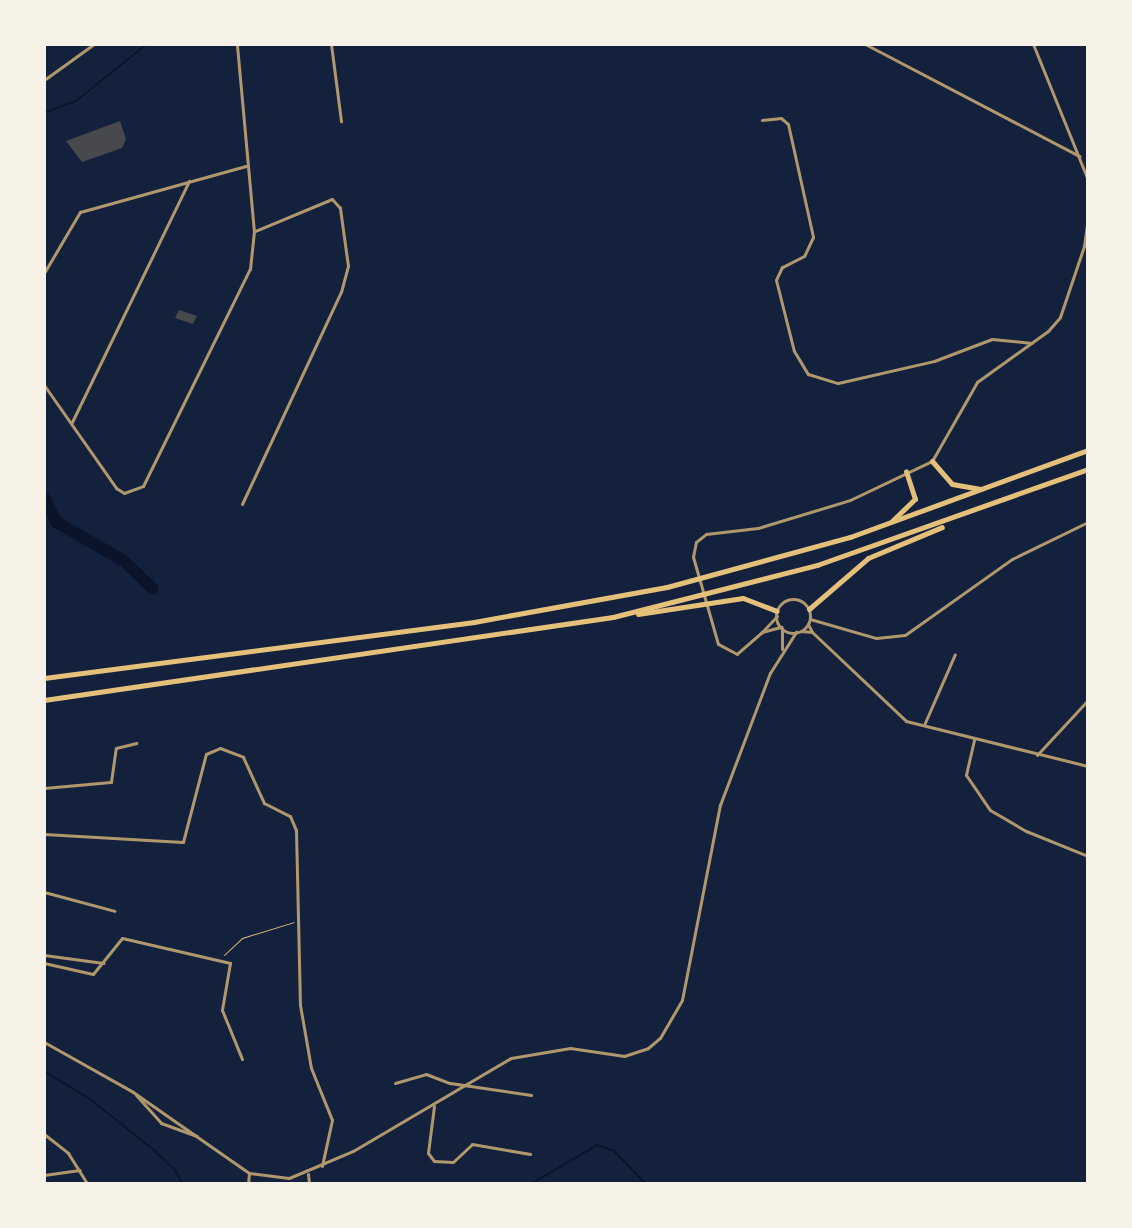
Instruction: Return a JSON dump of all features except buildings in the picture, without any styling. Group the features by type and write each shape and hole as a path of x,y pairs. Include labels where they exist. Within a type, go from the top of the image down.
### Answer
{"highway":[{"path":"44,678 606,599 727,573 886,525 1088,450"},
{"path":"932,461 952,484 986,489"},
{"path":"809,609 876,553 1088,469"},
{"path":"886,525 915,499 906,471"},
{"path":"613,617 817,565 982,509"},
{"path":"44,701 743,598 777,613"}],"street":[{"path":"44,80 94,44"},
{"path":"44,385 116,488 132,492 151,475 244,285 254,232 237,44"},
{"path":"331,44 341,121"},
{"path":"865,44 1079,156"},
{"path":"1033,44 1088,180"},
{"path":"762,120 781,118 788,124 813,237 804,256 782,267 776,280 794,351 808,374 828,384 838,383 934,361 992,339 1032,343"},
{"path":"44,273 80,212 246,166"},
{"path":"72,423 189,181"},
{"path":"242,504 346,279 340,208 326,198 254,232"},
{"path":"1088,218 1067,302 1048,331 977,382 932,461 842,503 758,528 706,534 696,542 693,557 709,616 726,651 747,650 792,599 809,609 812,632 897,714 974,739 1088,766"},
{"path":"809,621 876,638 905,635 1012,559 1088,522"},
{"path":"777,613 782,649"},
{"path":"44,1042 133,1092 249,1173 289,1178 308,1174 529,1053 570,1048 624,1056 660,1038 675,1016 692,967 705,865 720,805 782,649 809,621"},
{"path":"762,632 781,627 812,632"},
{"path":"924,725 955,654"},
{"path":"1037,755 1088,700"},
{"path":"974,739 966,775 990,810 1026,831 1088,856"},
{"path":"44,788 114,778 116,748 136,743"},
{"path":"44,834 183,842 206,754 214,748 238,752 264,803 286,813 294,823 304,1031 311,1068 332,1120 322,1166"},
{"path":"44,892 115,911"},
{"path":"44,963 93,974 122,938 222,960 232,967 222,1010 242,1059"},
{"path":"44,955 103,963"},
{"path":"76,969 77,960"},
{"path":"395,1083 426,1074 467,1085 531,1095"},
{"path":"133,1092 161,1123 200,1136"},
{"path":"434,1106 429,1157 442,1163 456,1161 467,1144 530,1154"},
{"path":"44,1134 80,1170 87,1184"},
{"path":"44,1175 80,1170"},
{"path":"248,1184 249,1173"},
{"path":"308,1174 309,1184"}],"path":[{"path":"222,960 242,938 300,920"}],"waterway":[{"path":"44,113 76,101 147,44"},
{"path":"44,497 56,522 124,561 153,589"},
{"path":"44,1071 90,1099 154,1150 176,1171 182,1184"},
{"path":"531,1184 597,1145 614,1151 646,1184"}]}
